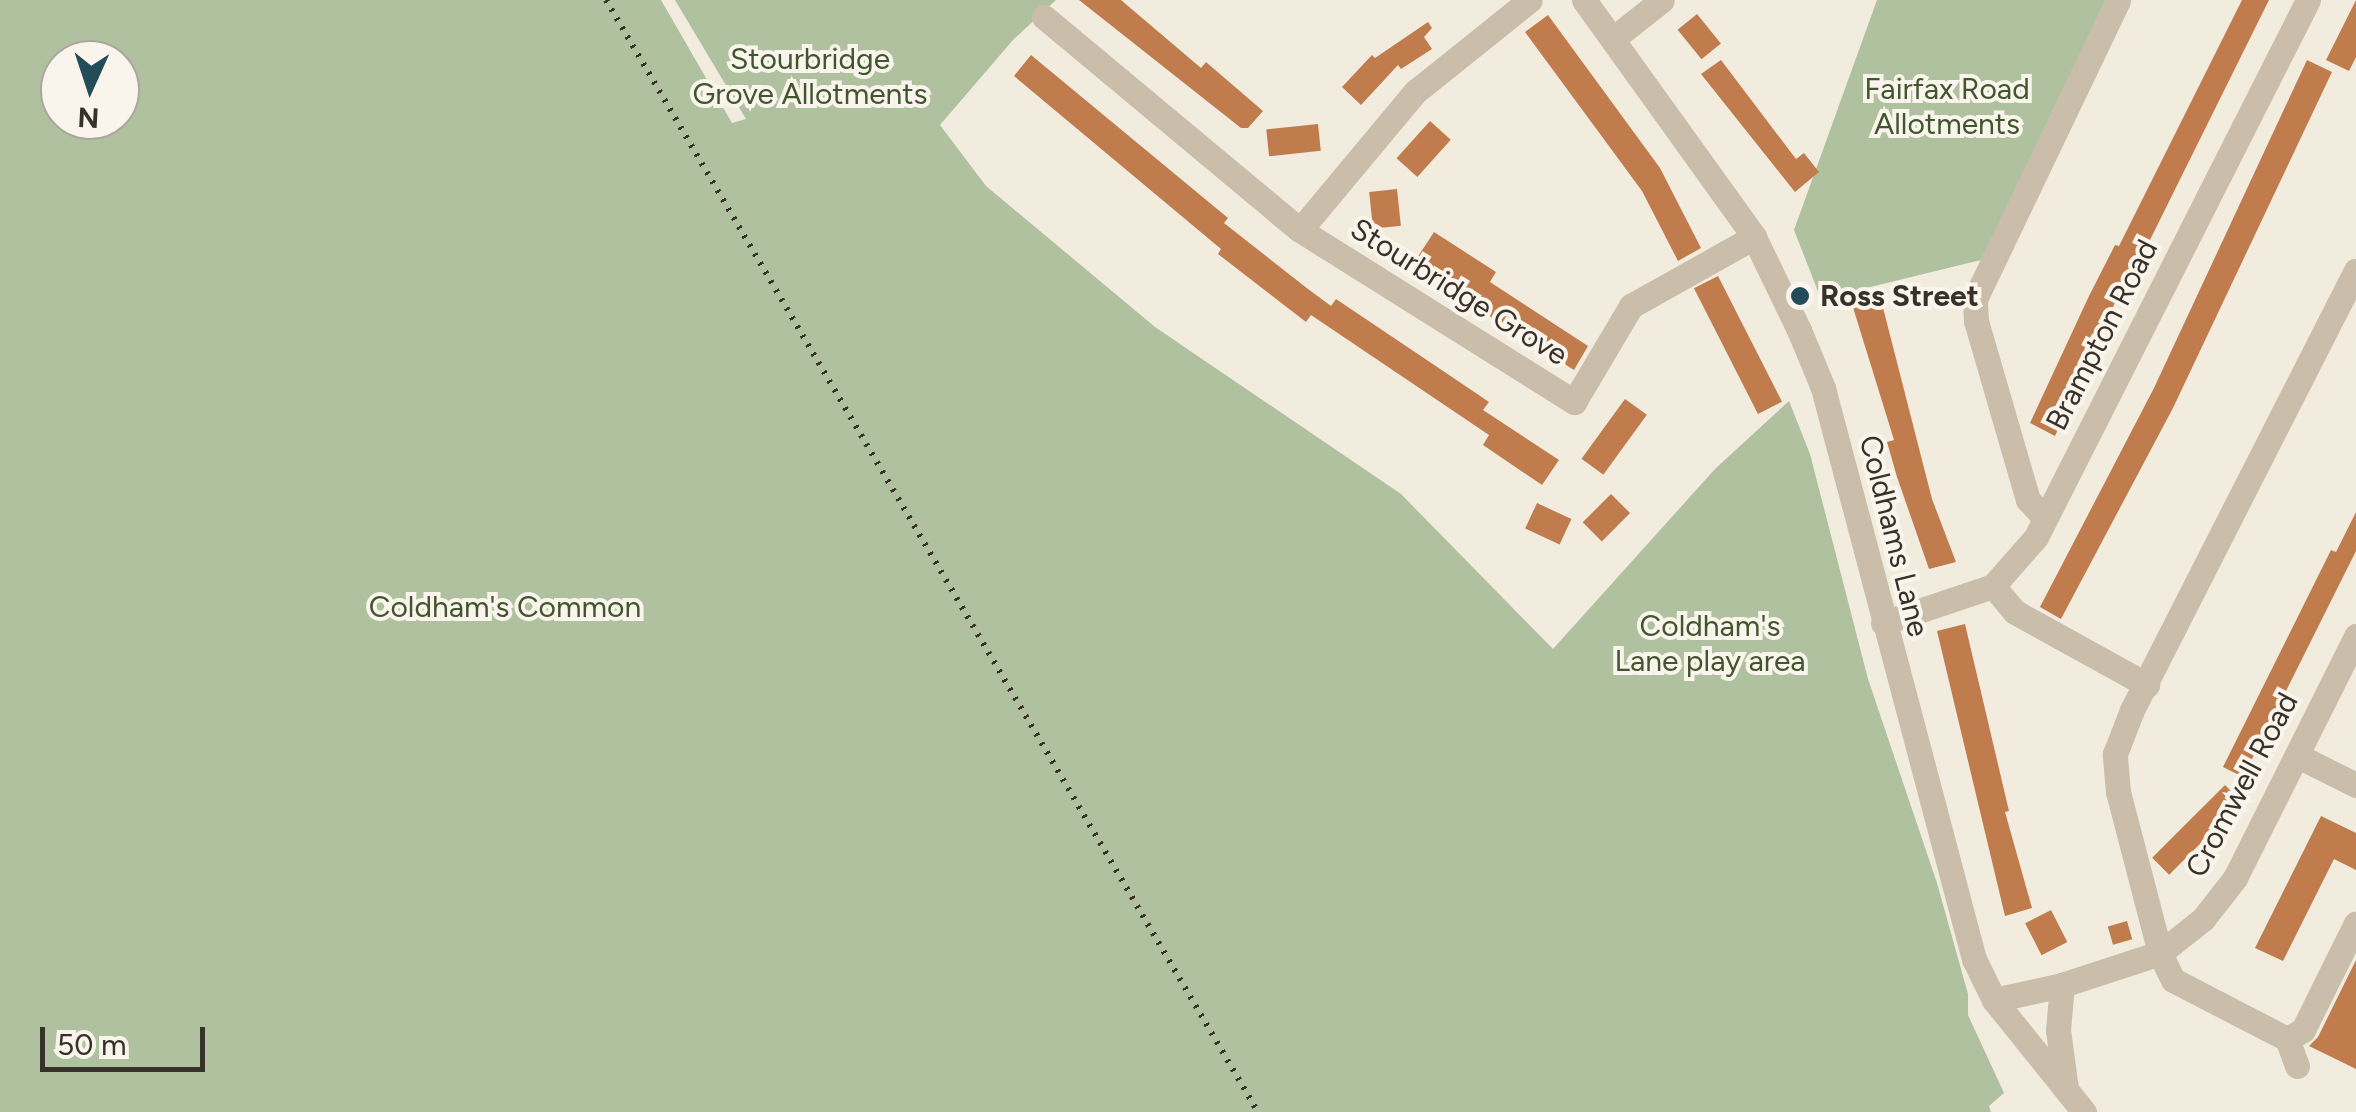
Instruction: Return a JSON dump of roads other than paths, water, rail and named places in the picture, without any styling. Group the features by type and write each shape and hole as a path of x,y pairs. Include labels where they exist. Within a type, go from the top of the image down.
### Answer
{"street":[{"name":"Stourbridge Grove","path":"1300,230 1416,92 1530,0"},
{"name":"Coldhams Lane","path":"1584,0 1754,237 1823,388 1974,958 1994,1000 2075,1102"},
{"path":"1614,38 1662,0"},
{"path":"2045,518 2028,500 1976,321 1975,299 2118,0"},
{"name":"Brampton Road","path":"1883,624 1993,586 2018,562 2045,518 2308,0"},
{"name":"Stourbridge Grove","path":"1044,16 1300,230 1574,402 1631,306 1754,237"},
{"path":"2296,1066 2287,1039 2173,980 2160,953 2118,792 2115,754 2356,271"},
{"path":"1993,586 2014,612 2147,685"},
{"name":"Cromwell Road","path":"1994,1000 2062,985 2160,953 2203,919 2235,878 2356,636"},
{"path":"2298,756 2356,785"},
{"path":"2287,1039 2303,1030 2356,923"},
{"path":"2062,985 2058,1030 2075,1102"}],"railway":[{"path":"606,0 1258,1112"}],"place":[{"name":"Ross Street","path":"1800,296"}],"park label":[{"name":"Stourbridge Grove Allotments","path":"810,76"},
{"name":"Fairfax Road Allotments","path":"1947,106"},
{"name":"Coldham's Common","path":"505,607"},
{"name":"Coldham's Lane play area","path":"1710,643"}]}
